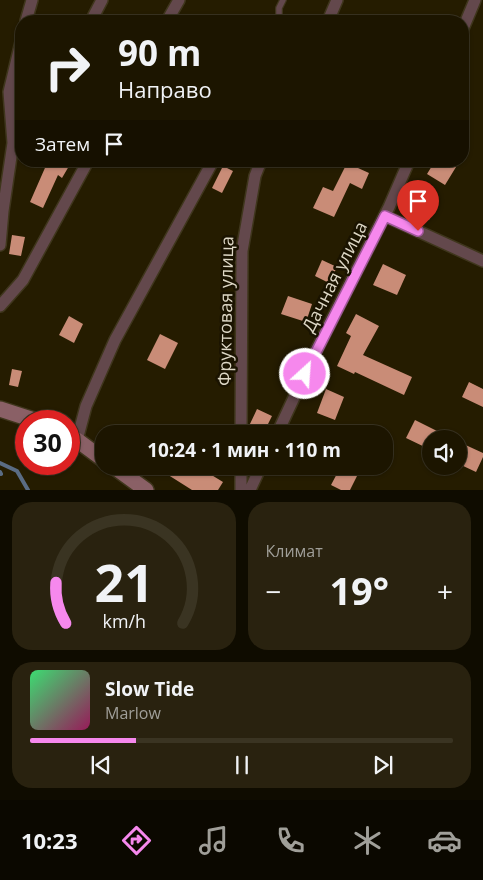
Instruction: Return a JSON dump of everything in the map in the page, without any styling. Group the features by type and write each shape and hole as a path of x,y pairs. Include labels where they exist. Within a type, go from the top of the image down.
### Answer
{"main road":[{"path":"0,409 15,414"},
{"path":"80,444 95,454"},
{"path":"125,475 146,490"}],"street":[{"path":"28,15 32,0"},
{"path":"94,15 102,0"},
{"path":"170,15 179,0"},
{"path":"331,15 337,0"},
{"path":"469,16 476,0"},
{"path":"0,245 1,210 13,143 4,91 15,59"},
{"path":"0,306 22,280 85,167"},
{"path":"80,421 115,340 210,167"},
{"name":"Фруктовая улица","path":"241,425 242,251 254,176 259,167"},
{"name":"Дачная улица","path":"281,425 312,359 385,216 405,167"},
{"path":"385,216 483,261"},
{"path":"241,475 241,490"},
{"path":"250,490 258,475"}],"lane":[{"path":"279,15 282,0"}],"building":[{"path":"45,167 68,167 62,178 58,175 43,208 30,202"},
{"path":"222,167 233,171 222,193 212,188"},
{"path":"345,167 356,167 369,173 362,189 350,183 334,217 313,208 323,187 333,191"},
{"path":"431,167 456,167 445,185 427,174"},
{"path":"417,191 438,200 429,220 408,211"},
{"path":"12,235 25,237 21,256 9,254"},
{"path":"322,260 337,267 329,283 315,276"},
{"path":"383,264 406,275 397,295 373,285"},
{"path":"288,296 312,304 306,322 281,314"},
{"path":"356,314 379,326 363,355 412,377 404,395 355,372 354,374 337,366 351,336 346,333"},
{"path":"69,316 83,324 74,343 59,335"},
{"path":"160,334 178,343 165,369 147,360"},
{"path":"12,369 22,371 18,387 9,385"},
{"path":"469,382 483,389 483,407 462,397"},
{"path":"326,389 344,397 335,420 317,413"},
{"path":"257,409 272,416 268,424 271,425 249,425"},
{"path":"415,420 435,430 422,430 422,446 406,438"},
{"path":"467,446 483,453 476,472 467,468"},
{"path":"168,475 212,475 223,482 218,490 192,490"},
{"path":"336,475 358,475 350,490 341,490 331,485"}],"waterway":[{"path":"0,463 17,471 28,490"}],"route":[{"path":"305,374 385,216 418,231"}]}
